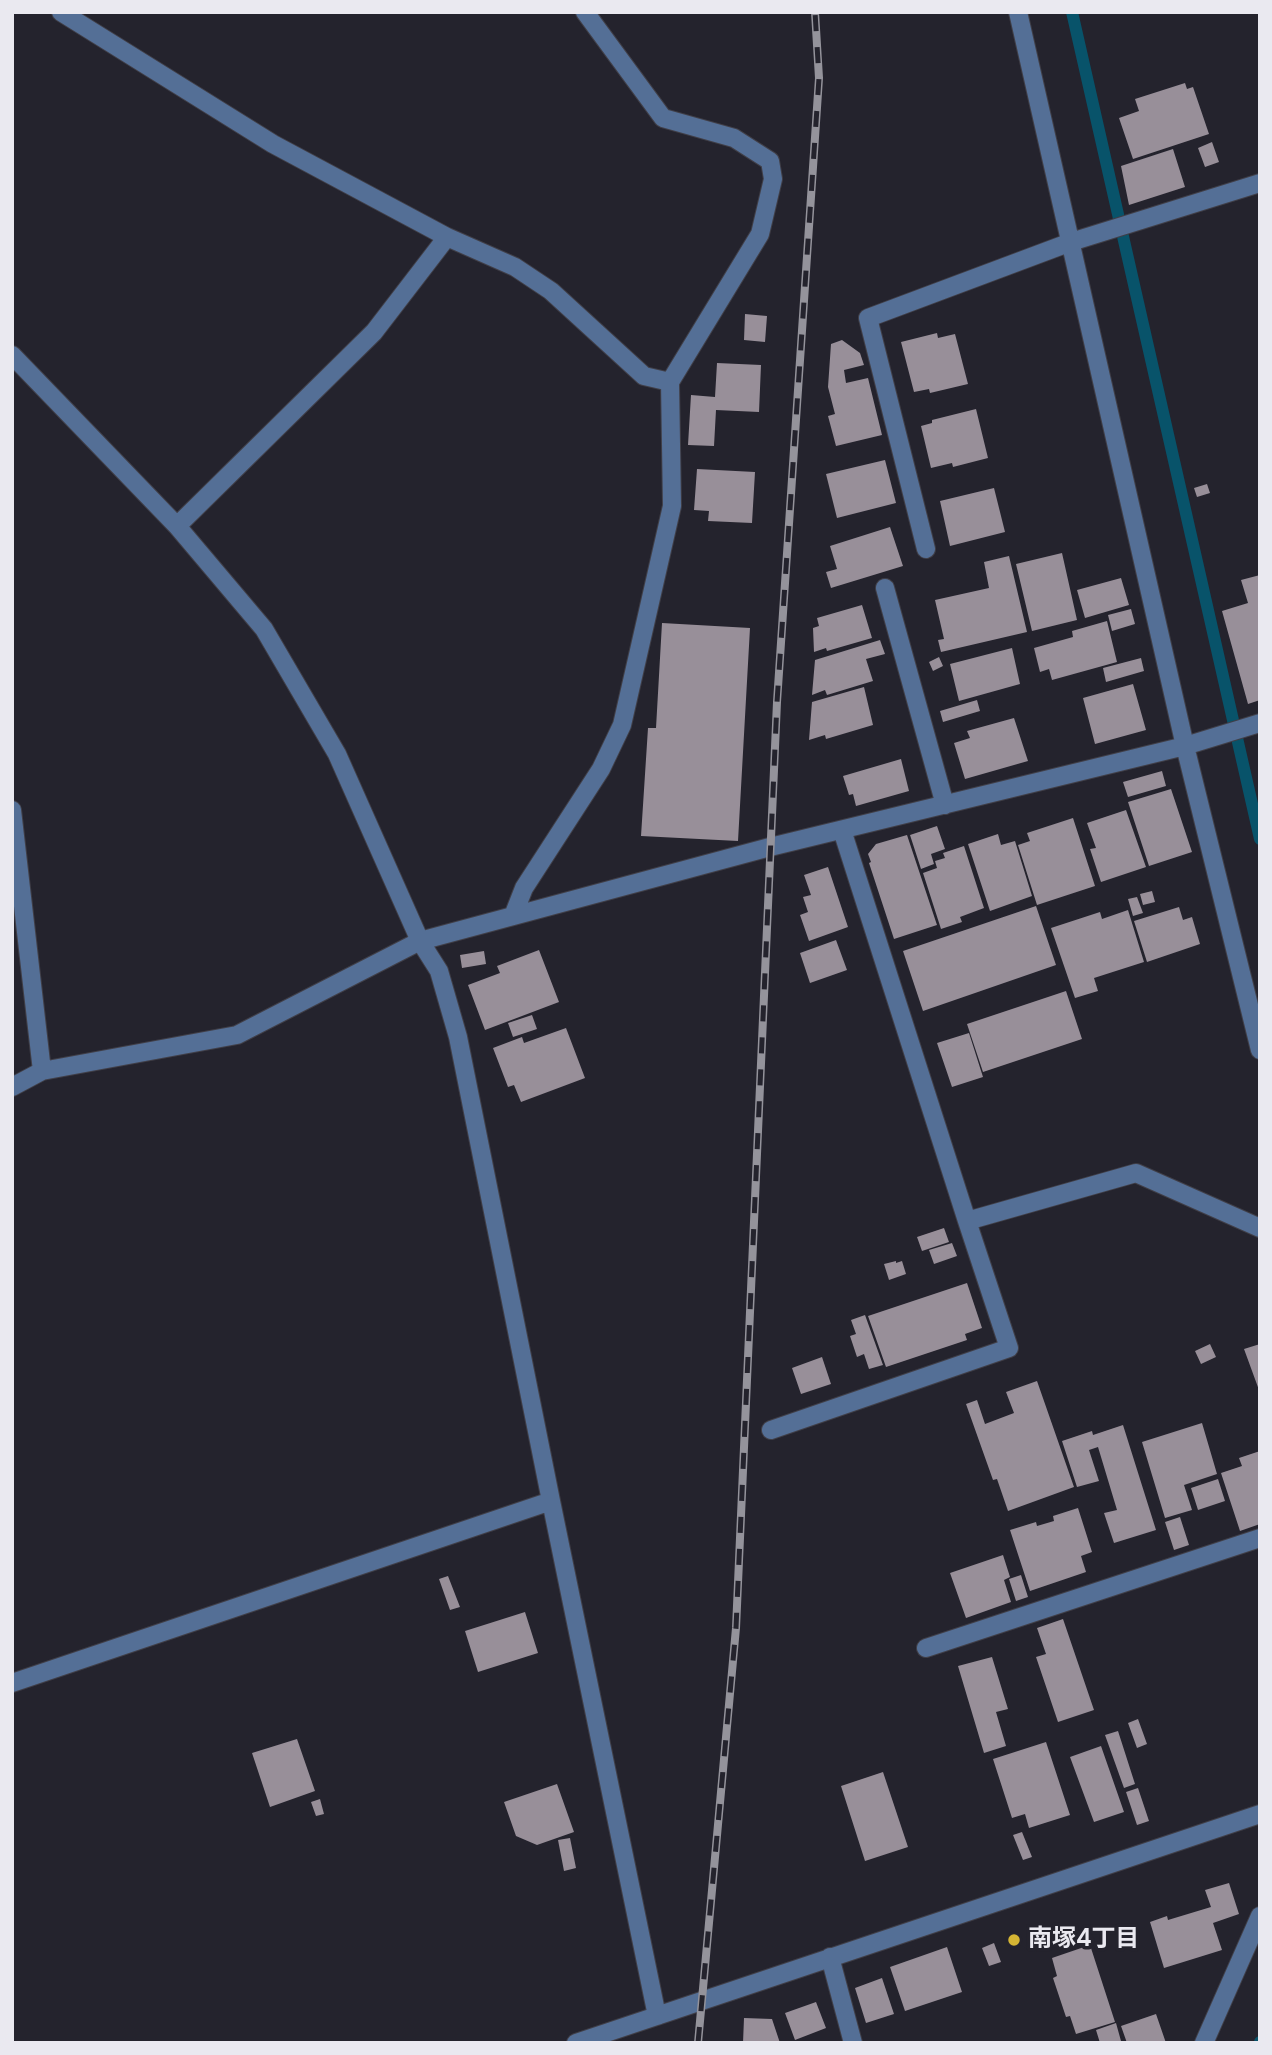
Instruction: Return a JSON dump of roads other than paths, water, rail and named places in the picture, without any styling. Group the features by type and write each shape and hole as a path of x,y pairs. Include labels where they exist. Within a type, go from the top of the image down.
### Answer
{"street":[{"path":"61,12 273,144 447,237 515,267 542,285 644,376 670,382"},
{"path":"513,916 524,888 601,769 622,725 672,506 670,382 760,234 773,179 770,161 734,138 663,118 585,12"},
{"path":"1018,12 1185,746 1260,1050"},
{"path":"926,550 868,318 1071,242 1260,183"},
{"path":"177,526 374,332 447,237"},
{"path":"12,355 177,526 264,629 337,754 420,941 439,971 458,1037 657,2016"},
{"path":"885,588 945,805"},
{"path":"12,1087 42,1071 237,1035 420,941 842,830 1185,746 1260,723"},
{"path":"12,810 42,1071"},
{"path":"771,1430 1009,1348 842,830"},
{"path":"967,1221 1136,1173 1260,1228"},
{"path":"12,1683 551,1501"},
{"path":"926,1648 1260,1538"},
{"path":"576,2043 1260,1814"},
{"path":"1204,2043 1260,1916"},
{"path":"830,1957 853,2043"}],"waterway":[{"path":"1072,12 1260,839"}],"railway":[{"path":"698,2043 736,1628 777,702 819,78 815,12"}],"place":[{"name":"南塚4丁目","path":"1014,1940"}]}
